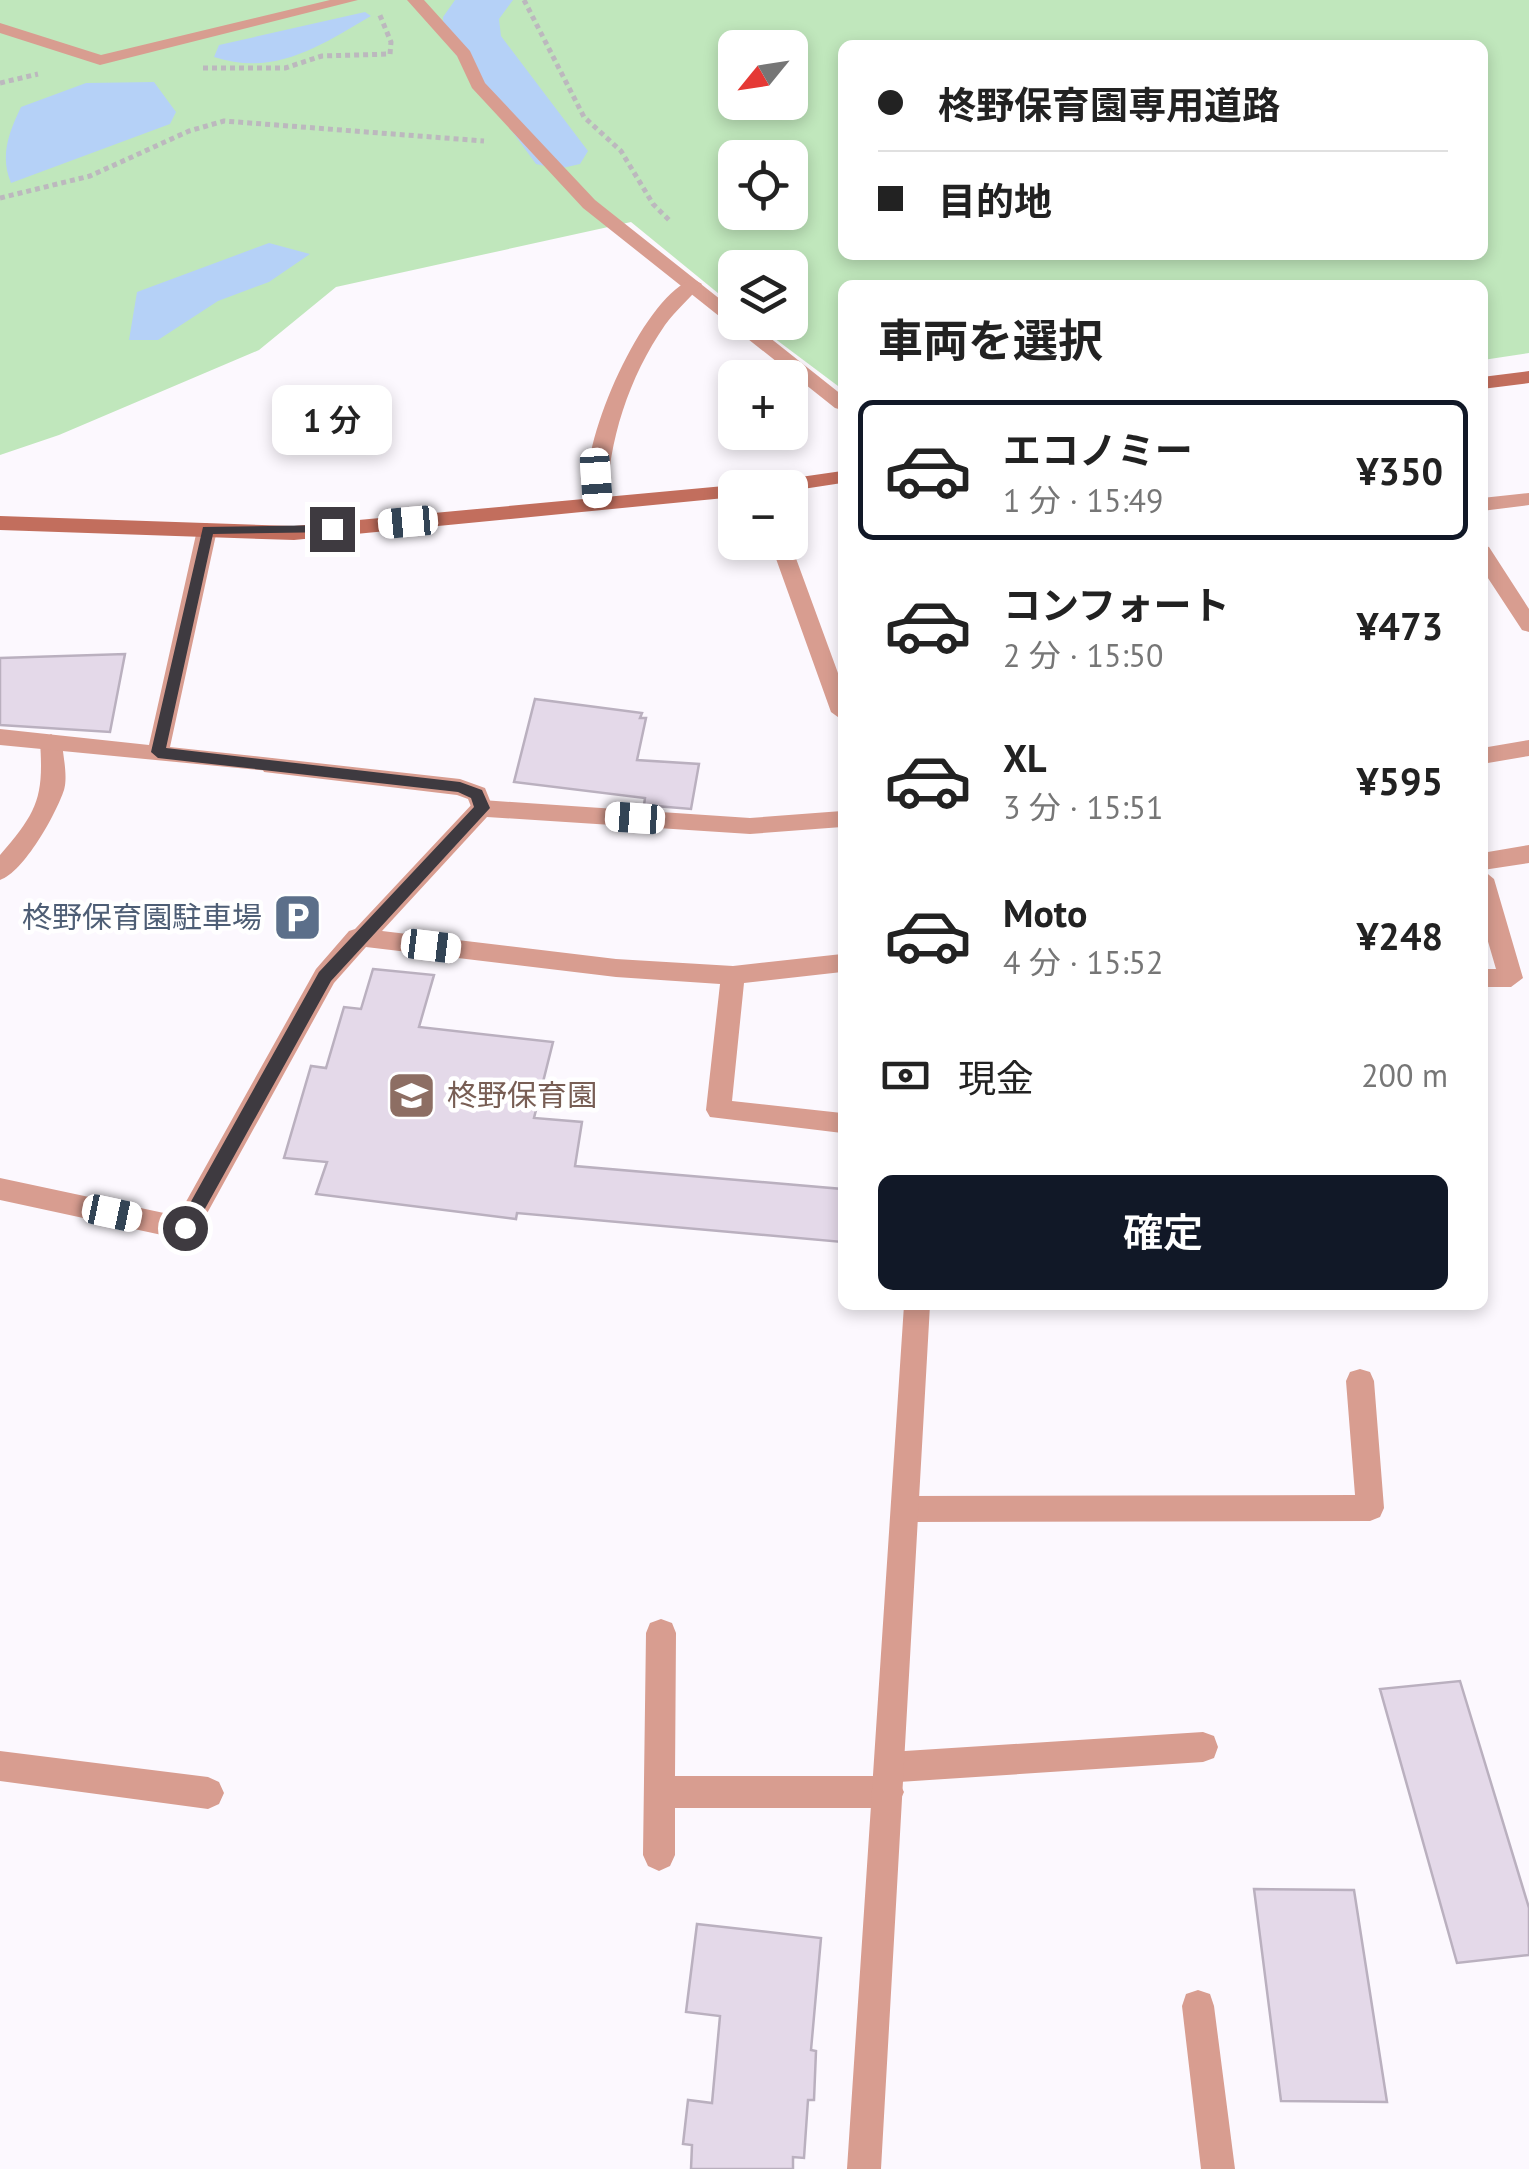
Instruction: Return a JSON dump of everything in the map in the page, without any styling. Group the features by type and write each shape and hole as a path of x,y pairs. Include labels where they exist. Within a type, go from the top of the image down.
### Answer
{"street":[{"path":"0,28 100,60 350,0"},
{"path":"415,0 464,54 478,86 589,204 718,306"},
{"path":"0,9 6,12 0,17"},
{"path":"598,504 596,478 630,372 668,302 693,284"},
{"path":"760,340 838,401"},
{"path":"1488,383 1529,377"},
{"path":"808,482 838,478"},
{"path":"0,523 294,532 718,493"},
{"path":"1488,504 1529,498"},
{"path":"158,752 208,530"},
{"path":"787,560 838,701"},
{"path":"1488,561 1529,625"},
{"path":"0,737 460,787 476,794 482,808"},
{"path":"0,870 32,834 54,786 51,742"},
{"path":"1488,755 1529,748"},
{"path":"0,1190 185,1228 325,976 357,937 482,808 750,826 838,820"},
{"path":"1488,861 1529,854"},
{"path":"1488,899 1511,978 1488,978"},
{"path":"357,937 616,968 733,975 838,962"},
{"path":"733,975 720,1110 838,1124"},
{"path":"864,2169 917,1310"},
{"path":"904,1509 1370,1508 1360,1381"},
{"path":"659,1855 661,1633"},
{"path":"659,1792 888,1779 1202,1748"},
{"path":"0,1766 208,1793"},
{"path":"1198,2006 1218,2169"}],"path":[{"path":"188,66 285,68 322,56 390,54 392,42 374,0"},
{"path":"524,0 584,117 620,151 653,204 677,229"},
{"path":"0,198 90,176 189,130 224,121 534,144"}],"green space":[{"path":"0,0 1529,0 1529,353 1488,359 1488,280 838,280 838,386 777,340 808,340 808,250 718,250 718,293 631,222 336,287 259,350 59,435 0,455"}],"water":[{"path":"365,12 371,16 315,47 277,61 236,62 214,57 219,45"},
{"path":"154,82 176,112 170,124 11,183 7,145 21,107 86,83"},
{"path":"269,243 310,254 269,282 218,301 158,340 129,340 137,292"}],"building":[{"path":"125,654 110,732 0,725 0,658"},
{"path":"535,699 642,713 640,718 646,718 637,760 699,764 691,809 644,805 645,798 514,782"},
{"path":"373,969 434,975 419,1027 553,1042 534,1118 582,1122 575,1166 838,1189 838,1242 517,1213 516,1219 316,1194 327,1162 284,1158 311,1066 326,1068 344,1007 361,1009"},
{"path":"1460,1681 1529,1908 1529,1955 1457,1963 1380,1689"},
{"path":"1254,1889 1354,1890 1387,2102 1281,2101"},
{"path":"697,1924 821,1938 811,2050 816,2051 814,2100 808,2100 804,2158 793,2157 793,2169 691,2169 692,2145 683,2144 688,2100 712,2103 720,2016 686,2012"}],"waterway":[{"path":"485,0 471,17 472,37 558,151"}],"place":[{"name":"柊野保育園駐車場","path":"297,918"},
{"name":"柊野保育園","path":"412,1096"}],"route":[{"path":"185,1228 325,976 357,937 482,808 476,794 460,787 158,752 208,530 332,529"}]}
